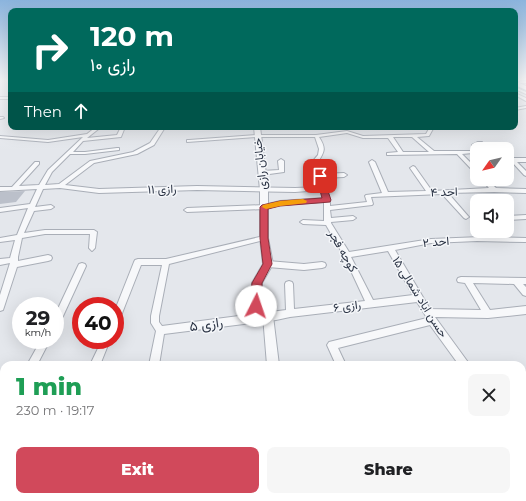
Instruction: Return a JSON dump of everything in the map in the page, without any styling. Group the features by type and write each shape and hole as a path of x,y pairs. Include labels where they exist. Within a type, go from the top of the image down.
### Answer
{"street":[{"path":"0,307 3,290 14,262 19,237 41,187 50,171 94,130"},
{"path":"82,140 119,136 122,130"},
{"path":"60,186 92,162 134,153 152,144 161,130"},
{"path":"189,141 257,131 316,136 345,130"},
{"path":"349,130 363,137 390,137 427,135 430,130"},
{"name":"خیابان رازی","path":"257,131 264,190 264,238 268,264"},
{"path":"0,137 48,141 88,135"},
{"name":"کوچه فجر","path":"316,136 323,148 315,162 327,200 327,221 347,255 370,303"},
{"path":"414,136 433,153"},
{"path":"390,137 402,154"},
{"path":"69,152 84,153 117,149"},
{"path":"459,153 470,165"},
{"path":"389,154 470,154"},
{"path":"514,160 526,160"},
{"path":"262,173 282,171 281,161"},
{"path":"372,162 386,194"},
{"path":"14,189 36,163"},
{"path":"514,164 526,174"},
{"path":"413,168 431,193"},
{"path":"320,176 344,175"},
{"name":"رازی ۱۱","path":"0,189 60,186 100,191 197,188 264,190 323,188"},
{"path":"490,186 494,190"},
{"name":"احد ۴","path":"327,208 370,204 368,196 386,194 494,190 526,191"},
{"path":"444,193 466,217"},
{"path":"187,210 264,207 280,203 327,200"},
{"path":"0,210 51,207"},
{"path":"514,218 526,217"},
{"path":"303,222 353,218"},
{"path":"0,240 45,232 94,232 92,248"},
{"path":"124,298 138,262 166,262 264,238"},
{"name":"احد ۲","path":"347,255 431,241 485,239 526,240"},
{"name":"حسن اباد شمالی ۱۵","path":"390,248 430,317 462,361"},
{"path":"0,262 48,258"},
{"path":"155,361 160,330 155,323 155,316 166,262"},
{"path":"255,317 257,283 268,264 304,267 322,265"},
{"path":"64,305 82,266"},
{"path":"488,314 464,280 526,281"},
{"path":"516,281 526,293"},
{"path":"289,284 290,313"},
{"name":"رازی ۶","path":"272,316 418,298"},
{"path":"339,361 332,345 430,317 488,314 526,310"},
{"path":"272,316 273,361"},
{"name":"رازی ۵","path":"160,330 272,316"},
{"path":"34,361 41,349"},
{"path":"97,361 102,349"}],"building":[{"path":"25,191 16,202 0,204 0,192"}],"slow traffic":[{"path":"266,207 280,203 303,201"}],"route":[{"path":"256,306 257,283 268,264 264,238 264,207 280,203 327,200 320,176"}]}
